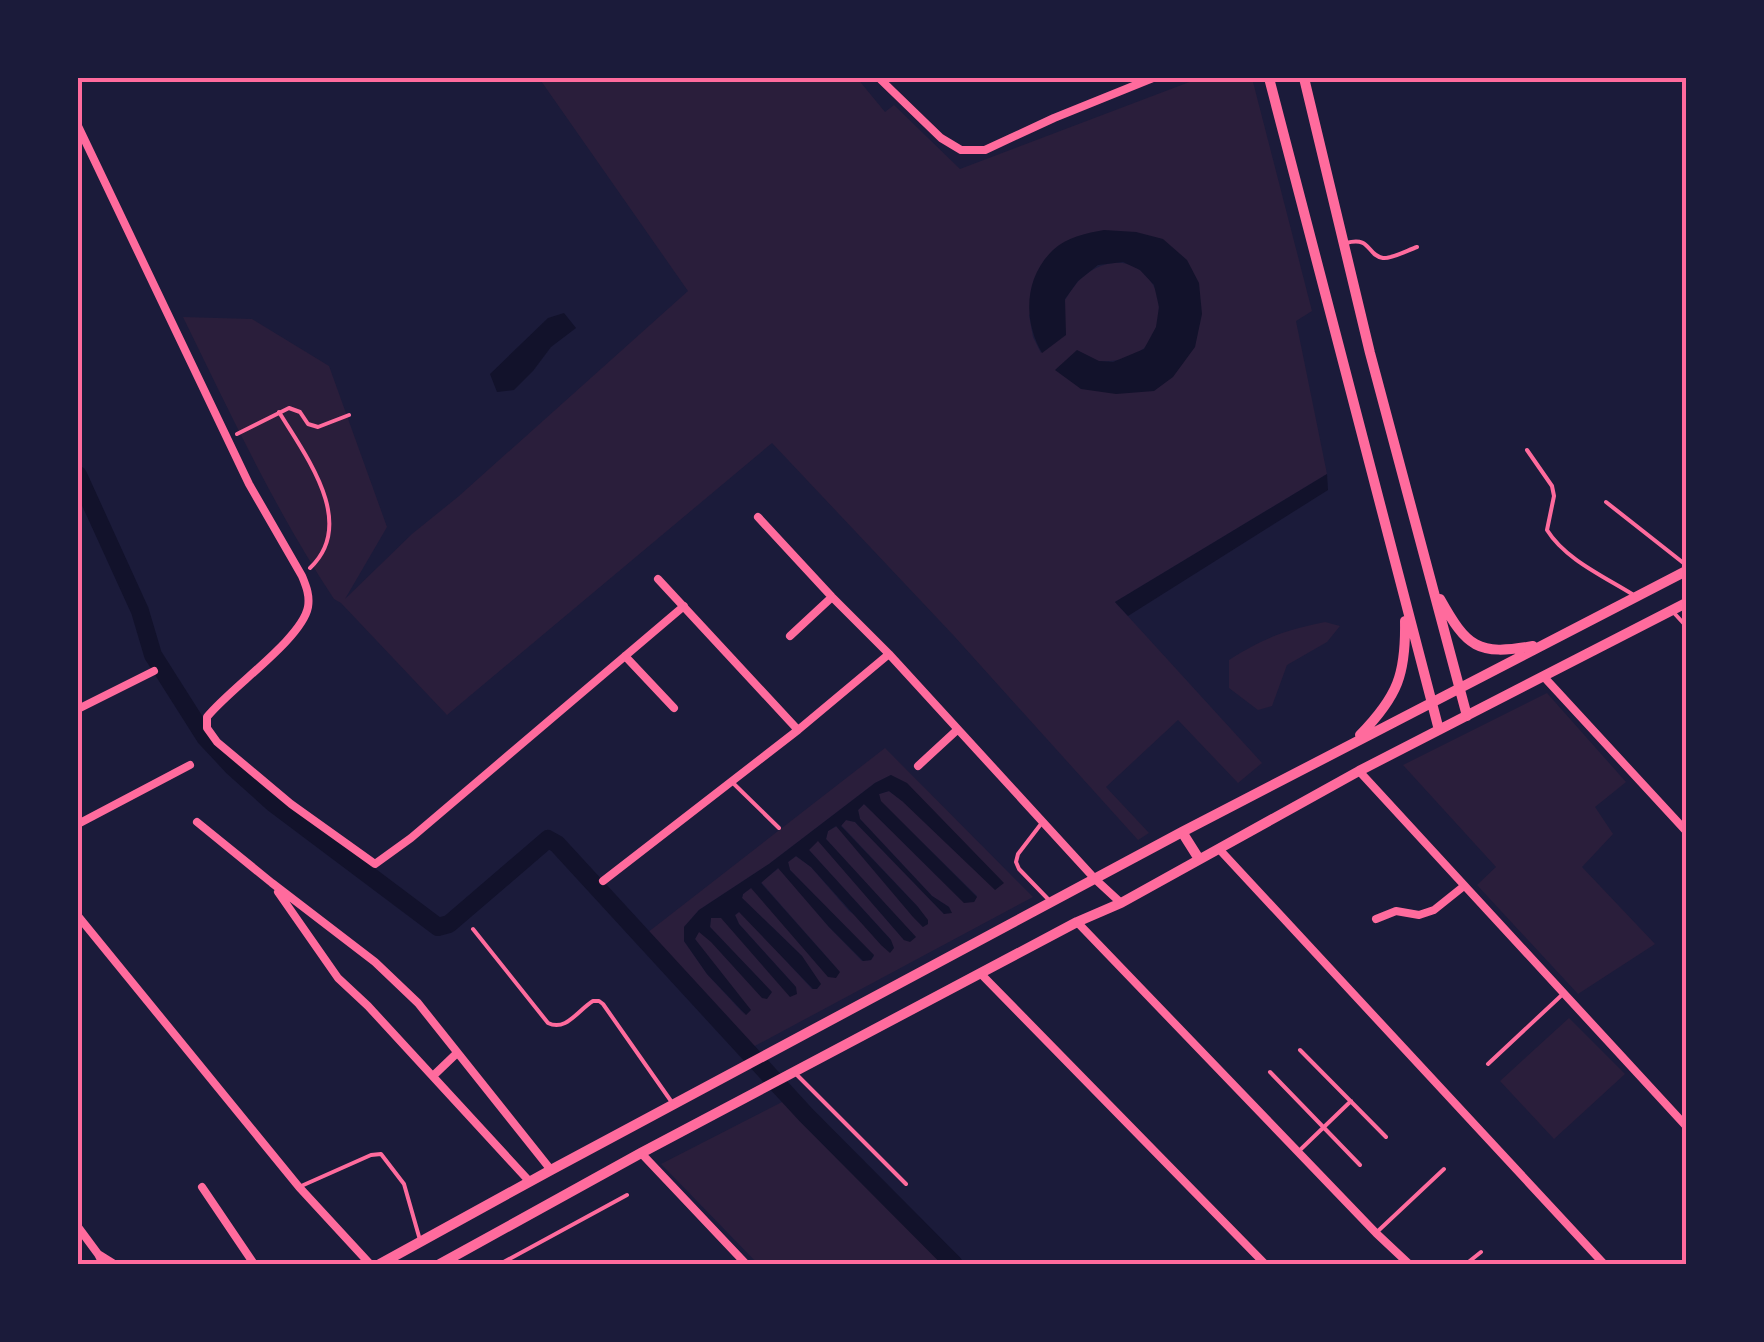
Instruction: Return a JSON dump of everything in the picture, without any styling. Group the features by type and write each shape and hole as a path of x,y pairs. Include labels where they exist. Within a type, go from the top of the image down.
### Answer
{"street":[{"path":"879,78 942,138 962,150 985,150 1153,78"},
{"path":"1269,78 1439,730"},
{"path":"1304,78 1467,716"},
{"path":"78,126 249,484 308,592 308,609 297,630 207,717 207,728 218,742 291,804 376,864 684,606"},
{"path":"758,517 1121,903"},
{"path":"1426,566 1448,614 1470,643 1484,649 1508,650 1534,646 1562,634"},
{"path":"380,1264 1182,832 1686,568"},
{"path":"658,579 798,730"},
{"path":"1330,755 1361,734 1393,695 1402,672 1404,647 1400,587"},
{"path":"790,636 832,597"},
{"path":"440,1264 793,1072 1077,922 1121,903 1359,771 1686,603"},
{"path":"603,880 798,730 888,654"},
{"path":"625,656 674,708"},
{"path":"78,709 154,671"},
{"path":"1544,676 1686,830"},
{"path":"918,766 957,730"},
{"path":"78,824 190,765"},
{"path":"1359,771 1686,1126"},
{"path":"197,822 375,962 418,1003 551,1170"},
{"path":"1182,832 1199,858"},
{"path":"1220,849 1604,1264"},
{"path":"272,883 338,978 530,1182"},
{"path":"1376,919 1396,911 1419,915 1434,910 1464,886"},
{"path":"78,916 298,1187 370,1264"},
{"path":"1077,922 1410,1264"},
{"path":"981,974 1265,1264"},
{"path":"433,1076 458,1053"},
{"path":"641,1154 746,1264"},
{"path":"202,1187 254,1264"},
{"path":"78,1227 102,1264"},
{"path":"98,1254 114,1264"}],"lane":[{"path":"1344,244 1364,242 1385,258 1417,246"},
{"path":"1527,450 1552,486 1554,496 1547,525 1552,538 1578,560 1636,597"},
{"path":"1606,502 1686,568"},
{"path":"1672,610 1686,626"},
{"path":"730,781 779,828"},
{"path":"1042,822 1016,862 1051,902"},
{"path":"472,928 548,1023 563,1025 593,1001 604,1004 674,1104"},
{"path":"1488,1064 1564,993"},
{"path":"1300,1050 1386,1137"},
{"path":"793,1072 906,1184"},
{"path":"1270,1072 1360,1165"},
{"path":"1298,1152 1351,1101"},
{"path":"298,1187 371,1154 381,1154 404,1184 421,1242"},
{"path":"1376,1233 1444,1170"},
{"path":"500,1264 627,1195"},
{"path":"1466,1264 1481,1252"}],"path":[{"path":"228,438 288,408 295,408 308,424 318,427 349,415"},
{"path":"279,412 318,477 331,524 327,547 302,576"}],"shaded area":[{"path":"539,78 857,78 885,112 894,105 960,169 1200,78 1252,78 1312,311 1296,321 1327,474 1115,602 1262,763 1238,783 1178,720 1106,787 1149,833 1138,840 955,637 772,443 447,715 334,599 273,496 183,317 252,319 329,366 387,527 345,599 412,534 688,291","holes":["1136,232 1195,347 1081,389 1099,361 1122,359 1139,352 1156,328 1159,310 1153,285 1145,274 1126,264 1094,269 1076,284 1041,353 1029,315"]},
{"path":"1104,230 1163,239 1187,260 1199,283 1202,314 1195,347 1173,377 1154,391 1116,394 1081,389 1055,370 1077,350 1099,361 1113,362 1144,349 1156,327 1159,307 1154,285 1140,270 1123,262 1098,265 1078,281 1065,299 1066,335 1042,353 1036,340 1030,300 1043,261 1064,242"},
{"path":"564,313 576,328 551,347 514,390 497,392 490,374 548,318"},
{"path":"1327,474 1328,490 1128,616 1115,602"},
{"path":"1325,622 1340,626 1327,642 1287,665 1272,706 1258,710 1229,688 1229,660 1275,636"},
{"path":"1547,693 1626,782 1595,807 1613,834 1582,867 1655,944 1578,994 1477,885 1496,867 1403,765"},
{"path":"885,748 1033,897 753,1047 647,933","holes":["891,775 902,801 889,791 879,794 880,801 977,896 974,902 864,804 858,810 860,819 932,896 949,907 944,914 855,822 846,820 841,825 918,907 923,927 837,826 828,831 826,839 915,937 904,940 818,840 808,849 891,940 849,911 811,867 796,856 788,862 790,870 874,956 862,961 779,868 761,882 839,971 752,887 742,898 802,956 817,988 812,989 740,911 735,915 739,924 796,987 721,917 711,918 710,927 771,992 699,931 695,939 745,1015 707,974 684,941 684,927 699,910 769,864 875,783"]},
{"path":"891,775 907,783 1004,883 995,890 902,801 889,791 879,794 881,801 977,897 974,902 964,903 864,804 858,810 860,819 952,913 944,914 855,822 846,820 841,826 918,907 928,924 923,927 913,917 836,826 828,831 826,839 916,937 910,942 904,940 818,841 809,850 894,948 890,953 881,945 811,867 796,856 788,862 790,870 874,955 863,961 778,868 761,883 840,972 836,978 828,977 751,888 742,898 802,956 821,984 813,989 739,912 735,915 739,924 796,987 797,994 790,997 721,918 711,918 710,927 772,992 767,999 762,998 699,932 695,939 751,1010 746,1015 707,974 684,941 684,927 699,910"},
{"path":"1569,1018 1625,1074 1554,1139 1500,1081"},
{"path":"784,1101 946,1264 758,1264 661,1164"}],"waterway":[{"path":"78,475 140,611 153,655 205,737 233,767 273,803 438,927 449,924 548,839 557,844 806,1115 954,1264"}]}
